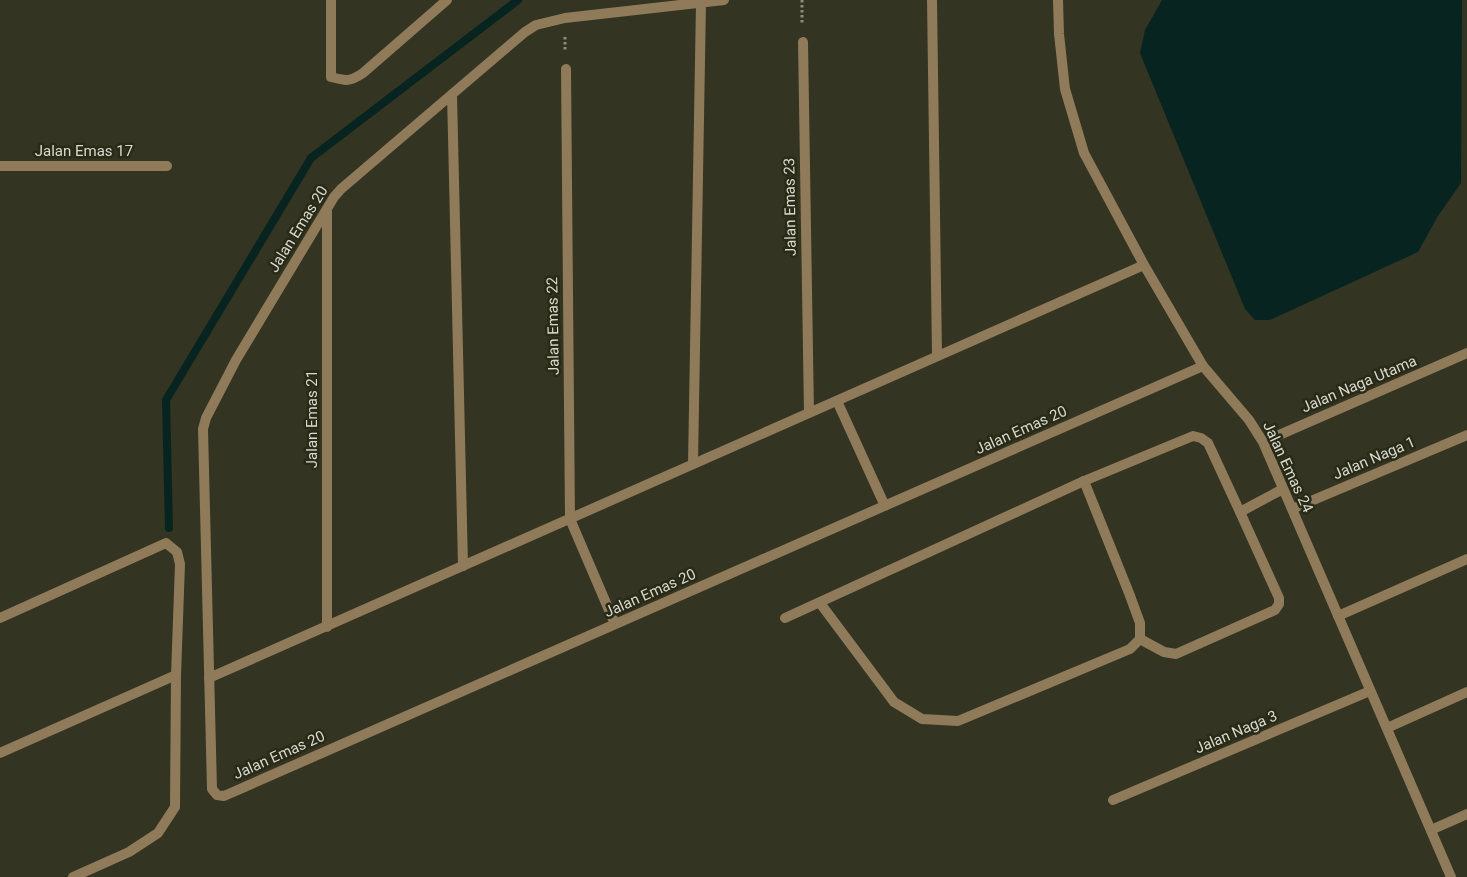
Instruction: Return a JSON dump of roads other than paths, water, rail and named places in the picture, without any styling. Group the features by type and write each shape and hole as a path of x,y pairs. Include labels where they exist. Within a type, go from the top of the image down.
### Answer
{"street":[{"path":"331,0 330,77 343,80 353,80 363,73 447,0"},
{"name":"Jalan Emas 20","path":"724,0 565,18 536,25 525,32 340,189 236,360 206,418 203,429 212,789 217,795 224,796 1203,366"},
{"path":"932,0 937,356"},
{"name":"Jalan Emas 24","path":"1058,0 1059,34 1065,89 1084,153 1144,265 1203,366 1248,420 1262,442 1451,877"},
{"path":"693,464 701,3"},
{"name":"Jalan Emas 23","path":"803,42 809,413"},
{"name":"Jalan Emas 22","path":"566,69 570,519 615,624"},
{"path":"452,94 463,566"},
{"name":"Jalan Emas 17","path":"0,166 167,166"},
{"name":"Jalan Emas 21","path":"327,210 327,627"},
{"path":"209,678 1144,265"},
{"name":"Jalan Naga Utama","path":"1262,442 1467,353"},
{"path":"837,401 885,506"},
{"name":"Jalan Naga 1","path":"1292,509 1467,435"},
{"path":"785,618 1084,481 1193,436 1201,438 1208,444 1240,512 1279,598 1278,604 1275,610 1176,654 1164,652 1140,639"},
{"path":"820,603 894,702 922,719 958,721 1130,649 1140,639 1140,622 1084,481"},
{"path":"1240,512 1283,489"},
{"path":"0,618 166,544 177,552 180,564 176,676 175,807 158,832 129,852 73,877"},
{"path":"1338,616 1467,558"},
{"path":"0,753 176,676"},
{"name":"Jalan Naga 3","path":"1113,800 1370,691"},
{"path":"1387,728 1467,692"},
{"path":"1431,830 1467,814"}],"water":[{"path":"1162,0 1462,0 1461,183 1438,216 1418,252 1270,320 1255,320 1245,309 1140,53 1145,30"}],"waterway":[{"path":"169,528 166,400 311,158 518,0"}]}
